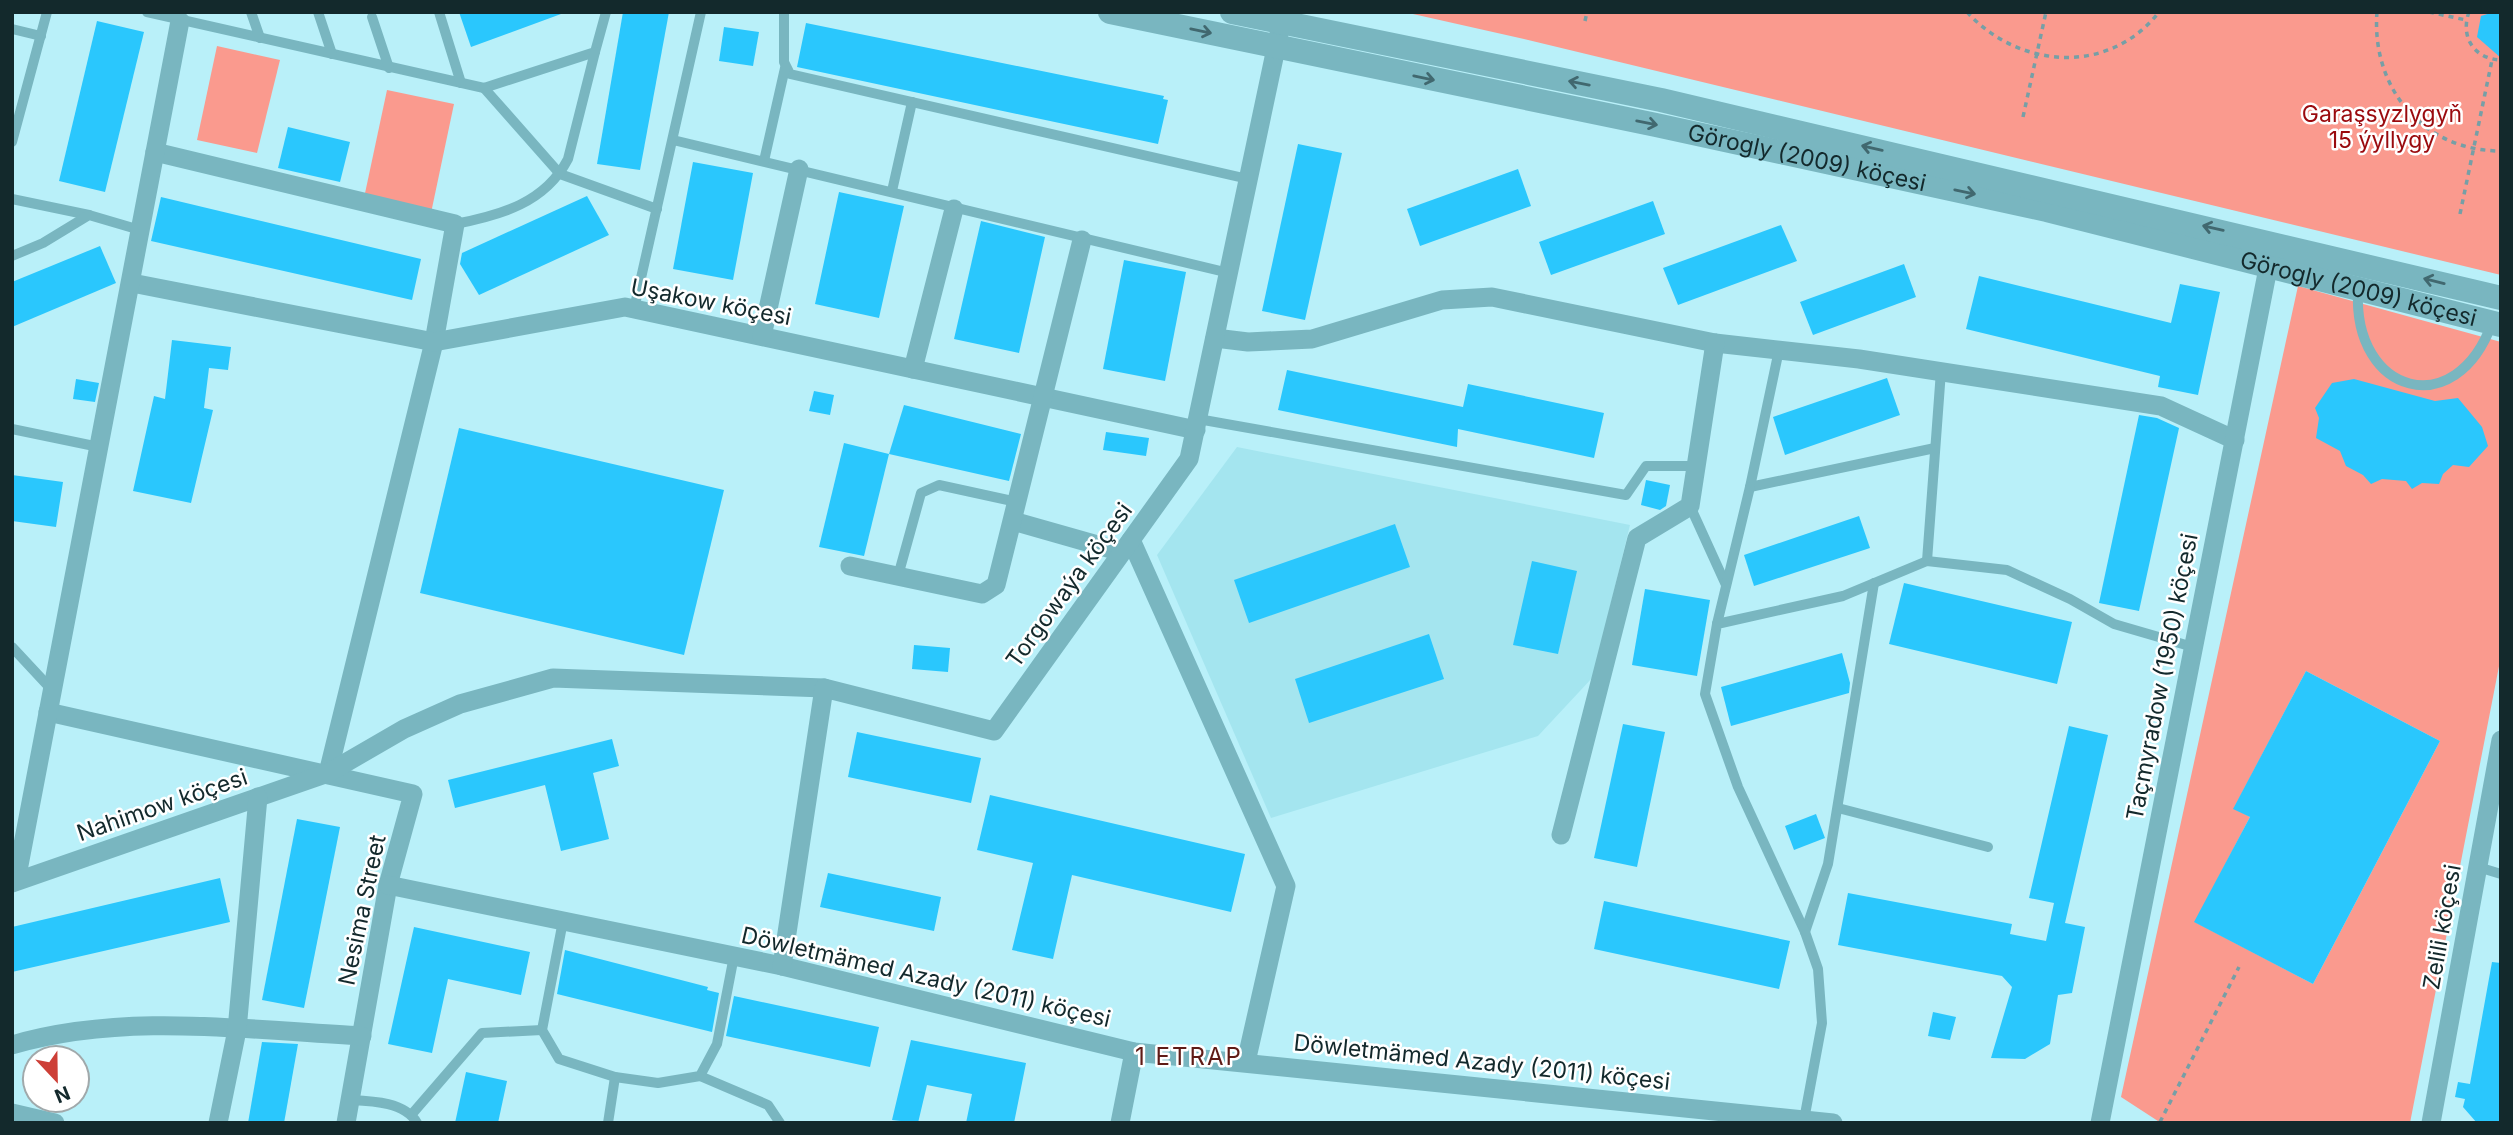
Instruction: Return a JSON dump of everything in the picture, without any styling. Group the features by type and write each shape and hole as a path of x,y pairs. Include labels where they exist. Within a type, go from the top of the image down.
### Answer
{"street":[{"name":"Görogly (2009) köçesi","path":"1110,12 1656,125 2020,204 2501,298"},
{"name":"Görogly (2009) köçesi","path":"1232,12 1661,100 2271,254 2358,287 2497,324"},
{"path":"14,882 132,283 155,152 189,19"},
{"name":"Torgowaýa köçesi","path":"824,688 993,731 1189,459 1282,23"},
{"path":"48,712 328,772 434,342 455,225 155,152"},
{"path":"762,336 799,169"},
{"path":"914,369 954,209"},
{"path":"850,566 982,594 996,585 1045,398 1082,240"},
{"name":"Taçmyradow (1950) köçesi","path":"2100,1123 2271,254"},
{"name":"Uşakow köçesi","path":"132,283 434,342 625,307 1045,398 1197,425"},
{"path":"1215,338 1248,342 1312,340 1442,300 1492,297 1715,343 1941,371 2161,406 2235,440"},
{"path":"1561,835 1637,538 1690,506 1715,343"},
{"path":"1015,512 1127,546 1286,886 1246,1062"},
{"name":"Nahimow köçesi","path":"14,882 328,772 404,729 460,704 553,678 824,688"},
{"path":"782,967 824,688"},
{"name":"Zelili köçesi","path":"2431,1123 2501,740"},
{"name":"Nesima Street","path":"328,772 413,794 388,885 346,1123"},
{"path":"218,1123 237,1030 258,797"},
{"name":"Döwletmämed Azady (2011) köçesi","path":"388,885 782,967 1134,1052 1833,1123"},
{"path":"12,1045 82,1030 166,1026 362,1037"},
{"path":"1120,1123 1134,1052"},
{"path":"12,1113 55,1123"}],"lane":[{"path":"12,142 47,12"},
{"path":"147,12 189,19 260,38 484,88 595,52"},
{"path":"251,12 260,38"},
{"path":"318,12 332,54"},
{"path":"439,12 461,83"},
{"path":"455,225 494,216 538,197 560,174 568,159 606,12"},
{"path":"634,309 701,12"},
{"path":"764,161 785,68 784,12"},
{"path":"372,17 389,68"},
{"path":"12,29 41,36"},
{"path":"785,68 790,74 1248,178"},
{"path":"484,88 560,174 657,209"},
{"path":"892,191 912,102"},
{"path":"673,140 892,191 1082,240 1229,273"},
{"path":"12,199 89,215 140,230"},
{"path":"12,256 43,243 89,215"},
{"path":"2358,287 2359,326 2371,356 2395,379 2411,384 2428,385 2457,375 2477,356 2497,324"},
{"path":"1779,350 1717,624 1705,694 1738,787 1805,932 1818,969 1822,1023 1804,1120"},
{"path":"1927,561 1941,371"},
{"path":"1197,425 1626,495 1646,466 1696,466"},
{"path":"12,429 99,447"},
{"path":"1750,487 1936,448"},
{"path":"898,576 921,493 928,487 939,485 1015,512"},
{"path":"1690,506 1726,586"},
{"path":"1717,624 1843,596 1927,561 2007,570 2070,599 2114,624 2193,647"},
{"path":"1805,932 1828,864 1874,583"},
{"path":"12,647 52,691"},
{"path":"1838,808 1988,847"},
{"path":"2478,867 2501,874"},
{"path":"563,921 542,1031 559,1059 615,1077 658,1083 700,1076 768,1105 780,1123"},
{"path":"700,1076 718,1044 734,957"},
{"path":"350,1100 381,1102 414,1118 482,1033 542,1031"},
{"path":"608,1123 615,1077"}],"path":[{"path":"1585,21 1587,12"},
{"path":"1967,12 1999,40 2036,55 2067,58 2108,50 2133,37 2159,12"},
{"path":"2023,117 2046,12"},
{"path":"2377,12 2376,39 2380,60 2387,80 2402,105 2433,133 2473,149 2501,151"},
{"path":"2428,12 2466,20"},
{"path":"2469,12 2466,31 2474,50 2492,60 2501,60"},
{"path":"2460,214 2492,60"},
{"path":"2160,1122 2239,967"}],"shaded area":[{"path":"1237,447 1630,525 1593,677 1538,736 1271,818 1157,555"}],"green space":[{"name":"Garaşsyzlygyň 15 ýyllygy","path":"1404,12 2501,12 2501,275 1524,39"},
{"path":"217,46 280,60 257,153 197,140"},
{"path":"387,90 454,104 431,213 364,198"},
{"path":"2298,286 2501,342 2501,656 2410,1123 2161,1123 2121,1097","holes":["2306,671 2440,741 2313,984 2195,922 2250,817 2234,808"]}],"building":[{"path":"459,12 560,12 561,14 471,47"},
{"path":"623,12 669,12 640,170 597,164"},
{"path":"2501,12 2501,58 2477,37 2481,16"},
{"path":"97,21 144,32 105,192 59,181"},
{"path":"806,23 1164,96 1163,99 1168,100 1158,144 797,67"},
{"path":"724,27 759,32 753,66 719,61"},
{"path":"288,127 350,142 340,182 278,168"},
{"path":"1298,144 1342,153 1305,320 1262,311"},
{"path":"693,162 753,173 733,280 673,269"},
{"path":"1518,169 1531,206 1420,246 1407,209"},
{"path":"839,192 904,206 879,318 815,304"},
{"path":"587,196 609,235 479,295 460,264 462,253"},
{"path":"161,197 421,259 412,300 151,241"},
{"path":"1653,201 1665,234 1551,275 1539,242"},
{"path":"981,221 1045,237 1019,353 954,339"},
{"path":"1781,225 1797,261 1678,305 1663,268"},
{"path":"100,246 116,283 12,327 12,282"},
{"path":"1124,260 1186,272 1165,381 1103,369"},
{"path":"1904,264 1916,297 1813,335 1800,302"},
{"path":"1979,276 2171,323 2180,284 2220,292 2198,395 2158,387 2160,376 1966,329"},
{"path":"172,340 231,347 228,370 209,368 204,408 213,410 191,503 133,491 154,396 165,399"},
{"path":"1287,370 1463,407 1468,384 1604,413 1594,458 1458,429 1457,447 1278,410"},
{"path":"1887,378 1900,415 1785,455 1773,417"},
{"path":"76,379 99,383 95,402 73,399"},
{"path":"2354,379 2435,401 2458,398 2482,427 2488,446 2469,467 2453,465 2443,474 2439,484 2422,483 2412,489 2406,481 2382,479 2371,484 2363,475 2346,466 2340,451 2316,438 2319,418 2315,408 2332,383"},
{"path":"814,391 834,395 830,415 809,411"},
{"path":"904,405 1021,434 1009,481 889,454"},
{"path":"2139,415 2157,418 2179,428 2139,611 2099,603"},
{"path":"459,428 724,490 684,655 420,593"},
{"path":"1106,432 1149,438 1146,456 1103,450"},
{"path":"844,443 889,454 864,556 819,547"},
{"path":"12,475 63,482 56,527 12,521"},
{"path":"1646,480 1670,485 1666,506 1660,510 1641,505"},
{"path":"1859,516 1870,548 1754,586 1744,555"},
{"path":"1395,524 1410,567 1249,623 1234,580"},
{"path":"1532,561 1577,571 1558,654 1513,645"},
{"path":"1904,583 2072,622 2057,684 1889,644"},
{"path":"1645,589 1710,600 1697,676 1632,665"},
{"path":"1429,634 1444,679 1309,723 1295,679"},
{"path":"914,645 950,648 948,672 912,669"},
{"path":"1842,653 1850,683 1849,693 1731,726 1721,687"},
{"path":"2306,671 2440,741 2313,984 2194,922 2250,817 2233,809"},
{"path":"1623,724 1665,732 1637,867 1594,858"},
{"path":"2069,726 2108,735 2065,923 2085,927 2072,993 2058,995 2050,1044 2025,1059 1991,1058 2012,987 2002,976 1838,945 1848,893 2012,924 2010,934 2046,941 2054,903 2029,898"},
{"path":"857,732 981,758 971,803 848,777"},
{"path":"612,739 619,766 593,773 609,839 561,851 545,785 455,808 448,780"},
{"path":"990,795 1245,854 1231,912 1072,875 1053,959 1012,950 1033,863 977,850"},
{"path":"1816,814 1825,838 1794,850 1785,826"},
{"path":"297,819 340,827 304,1008 262,1000"},
{"path":"828,873 941,897 934,931 820,907"},
{"path":"220,878 230,922 12,972 12,927"},
{"path":"1604,901 1790,941 1779,989 1594,949"},
{"path":"414,927 530,952 521,995 448,979 432,1053 388,1044"},
{"path":"565,950 708,987 707,990 719,993 712,1032 557,994"},
{"path":"2492,962 2501,963 2501,1123 2477,1123 2463,1107 2465,1099 2455,1097 2458,1082 2470,1084"},
{"path":"734,996 879,1027 870,1067 726,1036"},
{"path":"1933,1012 1956,1017 1950,1040 1928,1036"},
{"path":"911,1040 1026,1063 1014,1123 966,1123 972,1094 927,1085 918,1123 892,1120"},
{"path":"262,1042 298,1044 284,1123 248,1123"},
{"path":"466,1072 507,1081 498,1123 455,1123"}],"district":[{"name":"1 ETRAP","path":"1189,1056"}]}
